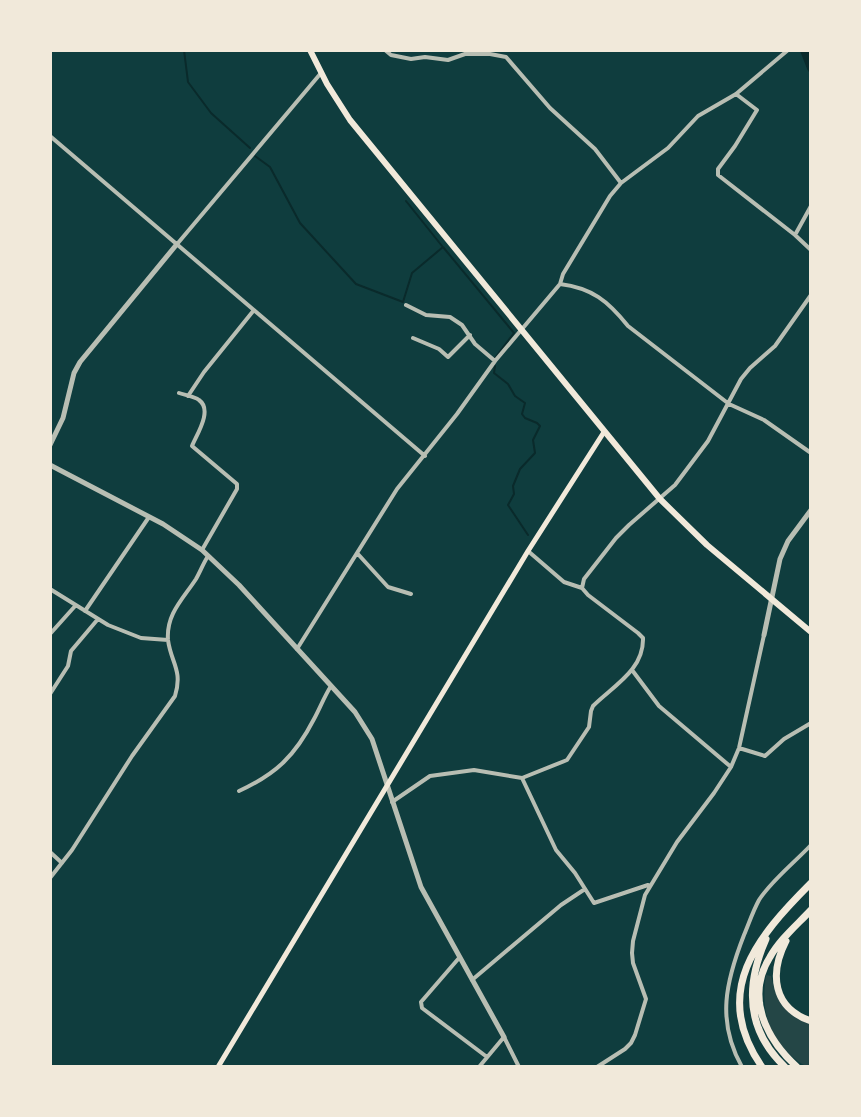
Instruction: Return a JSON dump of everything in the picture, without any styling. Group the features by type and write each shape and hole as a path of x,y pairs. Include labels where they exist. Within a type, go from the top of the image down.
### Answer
{"highway":[{"path":"762,1067 749,1046 740,1019 739,995 747,964 776,919 811,883"},
{"path":"797,1067 772,1040 763,1019 761,978 769,958 811,910"},
{"path":"776,919 756,967 752,1002 756,1025 764,1042 785,1067"},
{"path":"799,923 778,959 775,978 788,1007 811,1021"}],"main road":[{"path":"310,50 350,120 660,499 707,545 811,632"},
{"path":"218,1067 528,551 604,432"}],"street":[{"path":"385,50 391,55 411,59 448,60 465,54 506,57 550,108 595,149 621,183"},
{"path":"297,649 397,489 495,361 560,284 610,196 621,183 668,148 698,116 736,94 788,50"},
{"path":"50,445 63,418 74,373 80,362 321,73"},
{"path":"736,94 757,110 718,169 718,175 811,250"},
{"path":"50,136 425,456"},
{"path":"795,235 811,206"},
{"path":"560,284 576,286 595,294 628,326 729,404 764,420 811,453"},
{"path":"582,588 584,579 616,538 675,485 708,441 741,379 775,346 811,295"},
{"path":"406,305 426,315 450,317 462,325 475,344 495,361"},
{"path":"188,396 254,310"},
{"path":"413,338 439,349 448,357 470,335"},
{"path":"179,393 200,400 205,414 192,446 237,484 202,550"},
{"path":"50,465 173,530 202,550 223,568 355,712 368,731 421,887 519,1067"},
{"path":"597,1067 631,1043 646,1006 632,953 645,895 677,842 731,767 739,748 780,559 788,541 811,510"},
{"path":"85,612 149,517"},
{"path":"392,802 430,776 442,773 474,770 522,778 567,760 589,727 593,706 639,661 643,638 582,588 564,582 528,551"},
{"path":"357,553 388,587 411,594"},
{"path":"50,878 175,696 178,676 168,640 171,613 208,555"},
{"path":"50,589 98,619 141,638 168,640"},
{"path":"50,634 76,605"},
{"path":"50,694 68,666 71,651 98,619"},
{"path":"632,670 659,706 731,767"},
{"path":"239,791 275,771 289,758 313,723 331,686"},
{"path":"739,748 765,756 784,739 811,723"},
{"path":"522,778 556,850 594,903 650,885"},
{"path":"742,1067 731,1046 726,1022 727,988 732,969 760,898 811,845"},
{"path":"50,852 62,863"},
{"path":"472,980 561,905 585,889"},
{"path":"459,958 421,1002 422,1008 487,1057"},
{"path":"479,1067 504,1037"}],"shaded area":[{"path":"766,975 771,976 776,993 788,1012 811,1024 811,1067 794,1058 772,1031 764,999"}],"waterway":[{"path":"184,50 188,82 211,113 250,148"},
{"path":"804,50 811,68"},
{"path":"255,156 270,167 300,223 356,284 403,302 412,273 443,247 514,333 495,358"},
{"path":"406,201 442,246"},
{"path":"495,366 494,373 525,403 522,414 540,426 533,440 535,453 520,469 508,505 528,535"}]}
